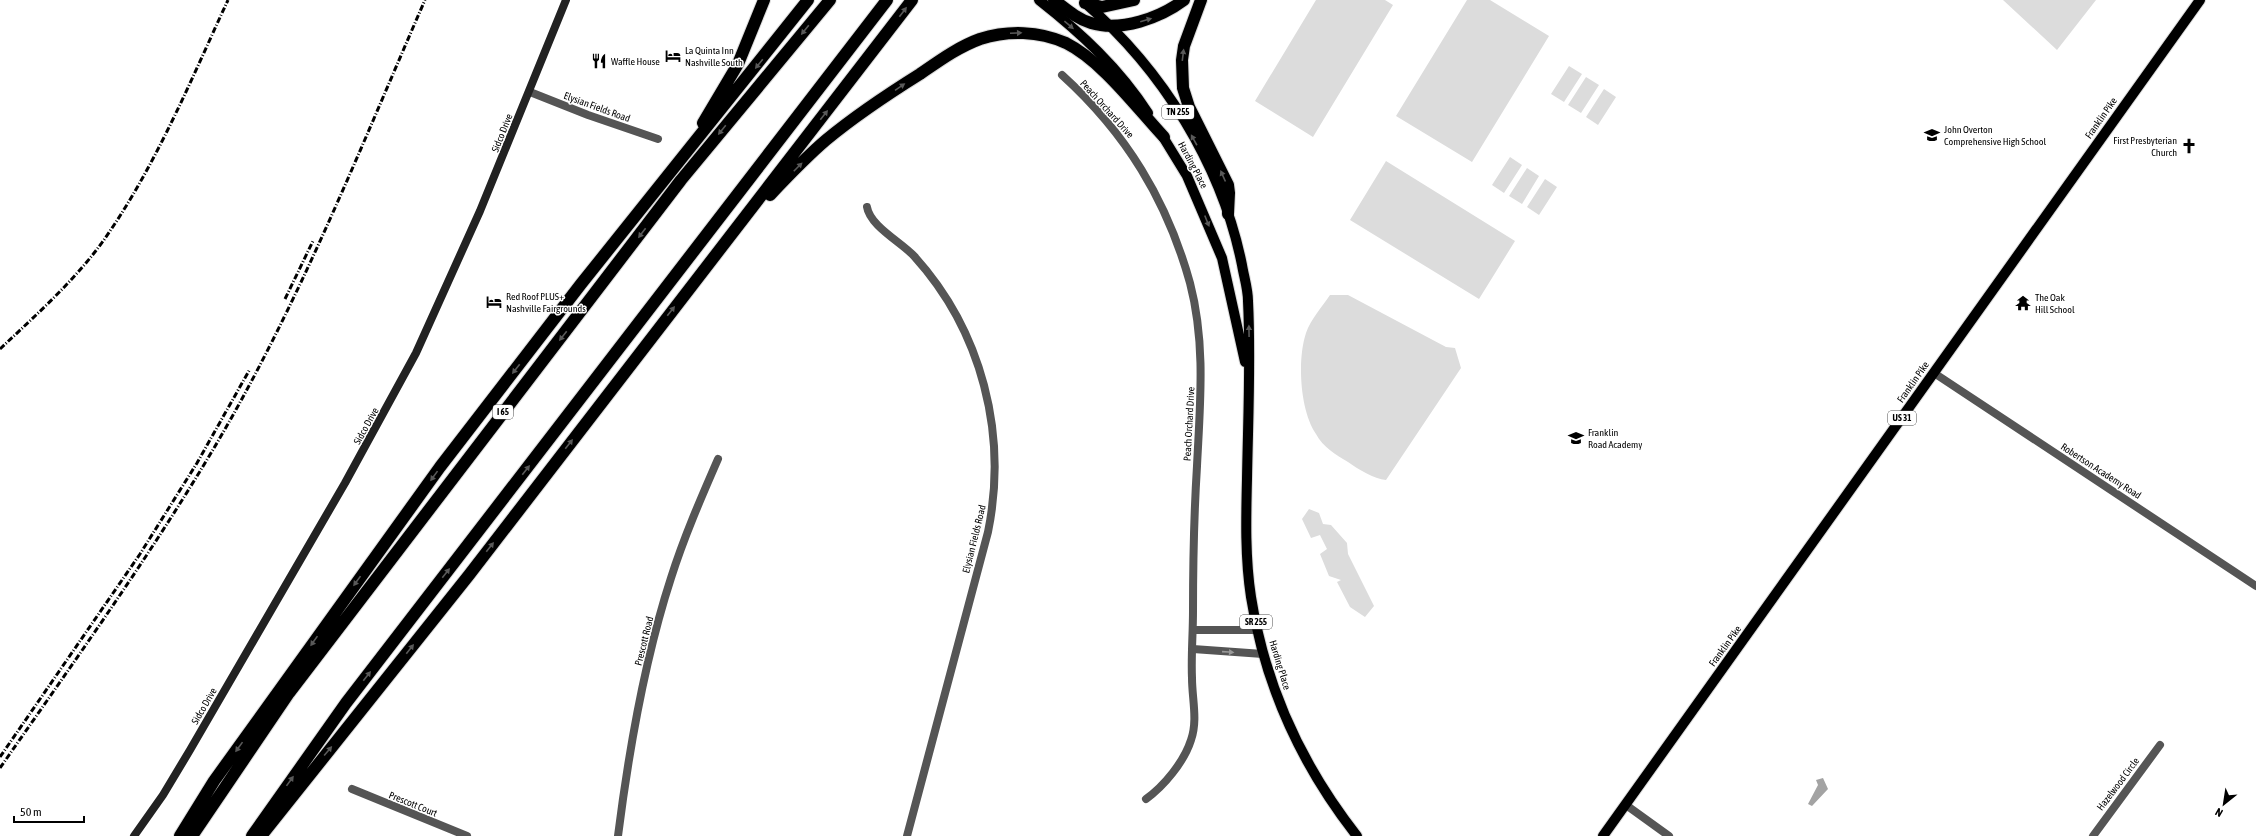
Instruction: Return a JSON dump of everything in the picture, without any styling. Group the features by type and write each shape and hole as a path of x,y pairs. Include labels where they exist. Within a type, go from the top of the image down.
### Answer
{"highway":[{"path":"674,170 730,78 764,0"},
{"path":"180,836 214,781 440,467 581,284 674,170 808,0"},
{"name":"I 65","path":"192,836 289,692 681,180 830,0"},
{"path":"252,836 346,704 887,0"},
{"path":"260,836 469,575 912,0"},
{"path":"1054,0 1084,21 1108,24 1150,19 1184,0"},
{"path":"1083,2 1102,7 1134,0"},
{"path":"1200,0 1184,46 1182,60 1183,88 1192,114 1228,185 1228,214"},
{"path":"731,234 816,149 851,120 952,53 972,42 992,36 1013,33 1041,35 1058,40 1079,50 1098,66 1164,137"}],"main road":[{"name":"Sidco Drive","path":"134,836 146,821 174,776 400,385 451,280 530,92 566,0"},
{"name":"Harding Place","path":"1039,0 1079,34 1120,74 1139,99 1164,137 1187,176 1222,258 1249,384"},
{"name":"Franklin Pike","path":"1603,836 2200,0"},
{"name":"Harding Place","path":"1083,2 1108,24 1148,70 1178,112 1203,156 1228,214 1238,249 1248,298 1249,384 1247,536 1251,596 1258,630 1263,654 1280,704 1299,747 1323,789 1357,836"}],"street":[{"name":"Peach Orchard Drive","path":"1062,75 1088,99 1120,137 1149,179 1180,252 1194,302 1200,331 1201,387 1195,500 1192,679 1195,722 1191,741 1183,757 1164,783 1146,799"},
{"name":"Elysian Fields Road","path":"530,92 588,115 658,139"},
{"name":"Elysian Fields Road","path":"867,207 872,220 913,256 929,275 954,312 971,345 978,364 988,397 994,437 994,494 988,532 907,836"},
{"name":"Robertson Academy Road","path":"1934,373 2256,586"},
{"name":"Prescott Road","path":"618,836 628,758 651,650 671,578 718,459"},
{"path":"1193,630 1258,630"},
{"path":"1193,649 1263,654"},
{"name":"Hazelwood Circle","path":"2093,836 2160,745"},
{"name":"Prescott Court","path":"352,789 467,836"},
{"path":"1626,805 1669,836"}],"shaded area":[{"path":"1316,0 1385,0 1393,5 1313,137 1255,101"},
{"path":"1467,0 1490,0 1549,36 1472,162 1396,116"},
{"path":"2003,0 2096,0 2057,50"},
{"path":"1569,66 1582,74 1564,102 1551,94"},
{"path":"1586,77 1599,85 1581,113 1568,105"},
{"path":"1604,89 1616,97 1598,125 1586,117"},
{"path":"1510,157 1522,165 1504,193 1492,185"},
{"path":"1386,161 1515,241 1479,299 1350,220"},
{"path":"1527,168 1539,176 1522,204 1509,196"},
{"path":"1545,179 1557,187 1539,215 1527,207"},
{"path":"1330,295 1348,295 1446,347 1455,348 1461,368 1386,480 1376,478 1356,468 1330,450 1319,439 1306,412 1303,399 1301,371 1303,344 1311,323"},
{"path":"1309,509 1319,513 1323,524 1331,525 1347,543 1348,554 1374,606 1365,617 1350,607 1337,582 1341,580 1329,576 1320,554 1327,549 1320,535 1311,538 1302,519"},
{"path":"1823,778 1828,789 1812,806 1808,804 1818,785 1816,780"}],"railway":[{"path":"0,349 53,299 78,272 101,244 120,216 138,186 170,125 228,0"},
{"path":"0,768 110,610 163,530 214,448 244,394 300,284 425,0"},
{"path":"285,299 313,241"},
{"path":"0,757 140,554 197,463 250,369"}],"place":[{"name":"La Quinta Inn Nashville South","path":"673,56"},
{"name":"Waffle House","path":"599,61"},
{"name":"John Overton Comprehensive High School","path":"1932,135"},
{"name":"First Presbyterian Church","path":"2189,146"},
{"name":"Red Roof PLUS+ Nashville Fairgrounds","path":"494,302"},
{"name":"The Oak Hill School","path":"2023,303"},
{"name":"Franklin Road Academy","path":"1576,438"}]}
